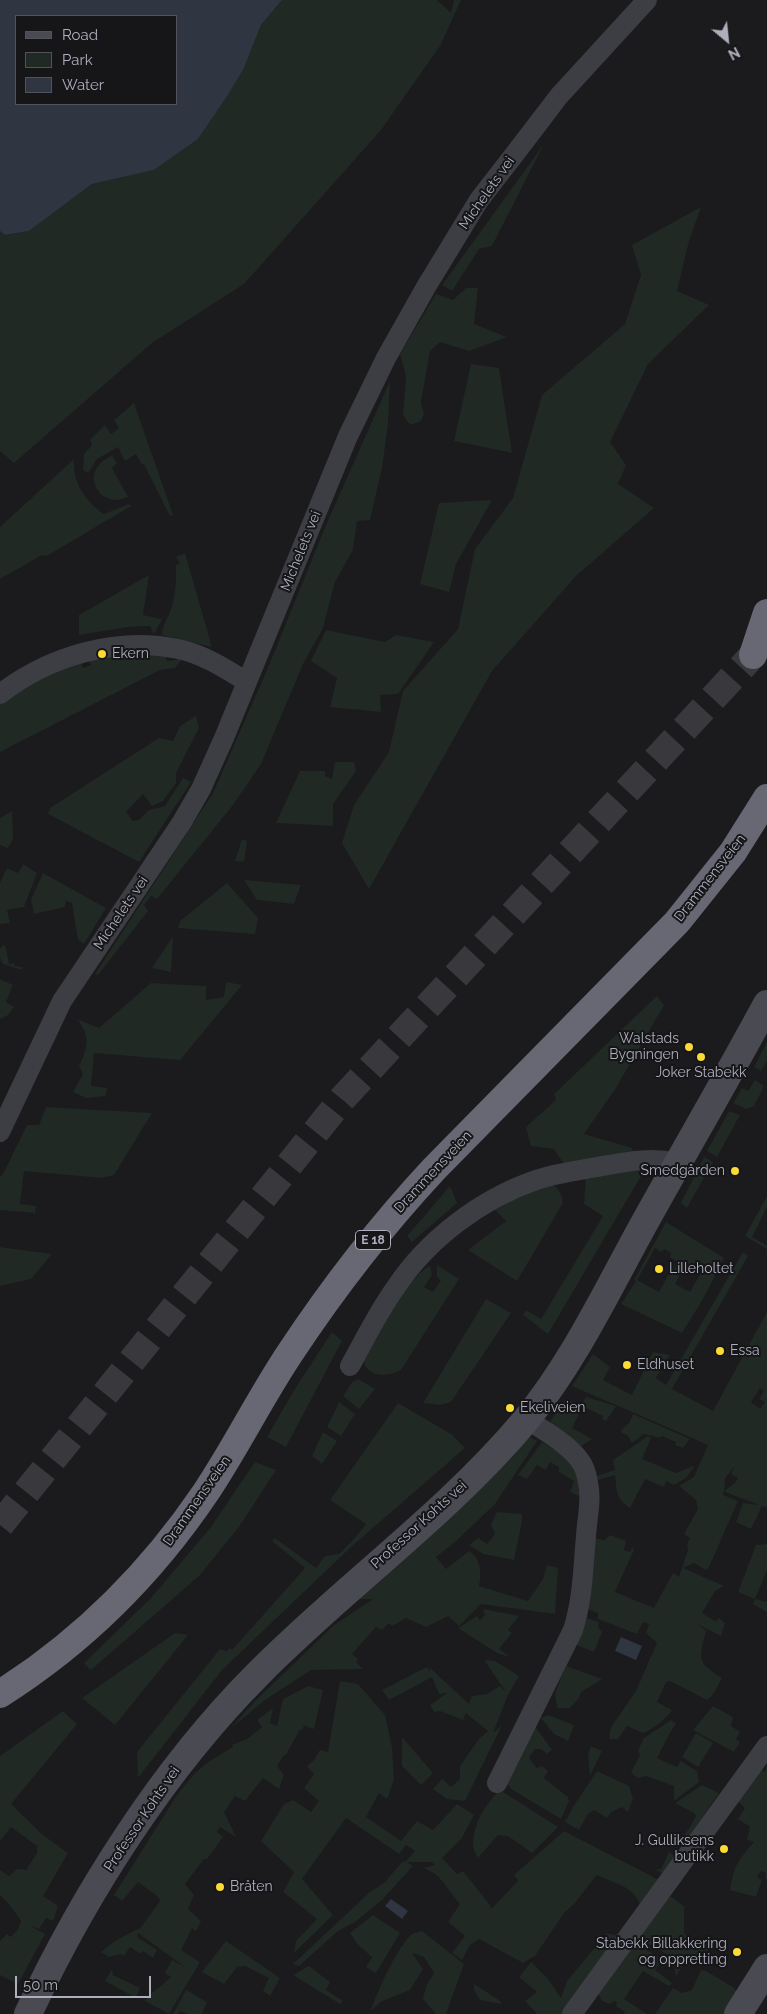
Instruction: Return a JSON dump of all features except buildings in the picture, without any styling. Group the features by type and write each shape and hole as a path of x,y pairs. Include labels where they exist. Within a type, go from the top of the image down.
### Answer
{"highway":[{"path":"753,654 767,613"},
{"name":"Drammensveien","path":"0,1694 36,1669 89,1627 164,1549 210,1485 290,1353 350,1268 408,1197 446,1156 677,922 733,852 767,798"}],"main road":[{"name":"Professor Kohts vei","path":"28,2014 92,1894 125,1842 190,1748 257,1674 305,1627 462,1487 526,1419 567,1362 767,1004"},
{"path":"738,2014 767,1968"}],"street":[{"name":"Michelets vei","path":"0,1132 62,1001 182,822 201,789 348,436 386,358 426,287 479,200 559,96 647,0"},
{"path":"0,694 10,686 46,666 81,653 113,647 155,646 179,649 226,669 247,682"},
{"path":"350,1366 396,1285 425,1251 455,1224 495,1198 536,1180 570,1172 647,1158 678,1163"},
{"path":"497,1783 573,1630 580,1609 583,1588 589,1503 588,1483 584,1468 578,1458 566,1447 526,1419"},
{"path":"572,2014 767,1746"}],"green space":[{"path":"282,0 437,0 451,13 454,0 461,0 440,46 381,130 244,284 152,343 14,463 0,451 0,231 5,235 29,231 92,184 154,170 198,139 244,68 261,25"},
{"path":"544,144 492,246 479,249 452,291 442,285"},
{"path":"701,207 689,241 677,291 709,305 648,364 610,442 626,465 618,484 654,508 576,576 492,671 369,889 342,843 354,805 389,752 403,691 458,629 475,549 513,498 542,395 625,324 641,275 632,245"},
{"path":"466,288 478,288 474,324 507,337 469,351 440,342 430,351 421,402 424,414 421,421 410,425 403,415 406,376 400,354 436,294 453,300"},
{"path":"471,364 499,368 512,453 454,441"},
{"path":"390,381 388,424 382,468 370,520 357,521 353,550 335,582 323,628 303,664 261,764 233,805 157,899 151,896 144,905 148,911 98,975 95,974 213,793 267,670 326,525"},
{"path":"134,403 173,515 170,516 144,464 142,465 136,454 125,461 118,447 97,459 88,473 83,470 84,454 92,445 90,440 105,425 111,434 119,428 114,420"},
{"path":"112,455 117,463 112,468 128,497 118,500 110,499 100,493 94,482 95,471 100,464"},
{"path":"74,459 75,476 78,483 91,504 97,509 104,514 129,504 131,506 47,556 42,555 0,579 0,527"},
{"path":"492,500 456,564 449,592 420,584 439,503"},
{"path":"185,553 212,647 162,635 174,598 176,565 180,564 176,557"},
{"path":"149,575 143,615 162,619 154,634 150,626 128,627 79,635 79,615"},
{"path":"326,630 385,642 396,635 434,642 398,694 380,695 381,712 330,707 337,678 311,661"},
{"path":"125,652 165,654 167,661 182,659 175,668 160,670 0,752 0,704 29,685 49,675 81,663 83,668 91,665 87,658"},
{"path":"196,716 199,728 176,773 176,783 163,801 152,806 143,794 126,812 133,821 139,820 149,810 165,806 183,778 191,782 139,862 48,814 50,808 159,738 173,741 180,726"},
{"path":"335,762 354,762 356,771 333,804 333,826 276,823 300,771 325,771 325,776 332,779"},
{"path":"12,811 13,839 8,848 0,845 0,818"},
{"path":"242,839 247,841 244,862 235,861"},
{"path":"23,864 37,873 24,907 7,910 10,923 0,924 0,883 7,868 18,873"},
{"path":"43,873 106,908 84,944 78,940 72,903 66,901 65,907 34,914 31,900"},
{"path":"244,880 301,885 294,904 257,900"},
{"path":"227,883 258,918 255,934 178,928 180,921"},
{"path":"173,936 171,972 152,968"},
{"path":"4,945 9,964 14,963 15,966 22,967 22,970 3,964 0,958 0,948"},
{"path":"0,979 13,985 6,1002 14,1007 8,1015 0,1019"},
{"path":"226,982 242,985 180,1060 94,1053 91,1086 107,1088 106,1096 86,1098 73,1092 83,1074 79,1066 87,1042 84,1031 77,1019 99,1028 151,983 206,986 206,1000 224,997"},
{"path":"657,996 664,1005 616,1088 584,1134 632,1148 633,1153 564,1164 554,1149 531,1146 526,1127 556,1100 554,1094"},
{"path":"767,1042 767,1061 761,1071 754,1067"},
{"path":"755,1080 764,1086 754,1106 746,1109 733,1103 742,1088 748,1091"},
{"path":"46,1107 152,1113 114,1175 102,1178 24,1171 20,1204 36,1206 35,1213 0,1210 0,1177 27,1125 39,1125"},
{"path":"729,1111 740,1115 717,1157 707,1151"},
{"path":"704,1157 713,1162 687,1208 681,1203"},
{"path":"637,1170 641,1176 548,1334 523,1315 526,1310 541,1319 603,1216 584,1204 586,1176"},
{"path":"551,1184 560,1192 563,1203 517,1281 468,1250 506,1221 494,1209 523,1193"},
{"path":"450,1186 457,1203 412,1242 407,1236"},
{"path":"767,1196 767,1207 752,1237 767,1246 767,1249 745,1236"},
{"path":"666,1222 724,1258 703,1299 682,1333 621,1304 636,1281 634,1280","holes":["655,1248 661,1252 664,1249 671,1253 670,1257 677,1261 674,1271 671,1270 659,1292 637,1280","686,1264 701,1273 690,1292 675,1284"]},
{"path":"0,1247 52,1254 31,1279 0,1286"},
{"path":"743,1252 748,1256 672,1389 713,1411 767,1312 767,1508 762,1506 751,1529 736,1522 743,1503 759,1505 723,1491 723,1495 738,1501 709,1567 706,1570 694,1563 683,1568 724,1586 715,1591 702,1613 715,1621 719,1618 725,1623 721,1636 697,1624 706,1631 701,1654 702,1659 708,1668 722,1678 714,1693 707,1700 670,1681 666,1682 657,1702 672,1710 666,1717 643,1733 627,1726 618,1739 609,1739 611,1727 636,1691 657,1643 646,1633 649,1624 643,1622 637,1634 598,1619 598,1613 587,1609 594,1538 605,1540 610,1535 626,1541 624,1550 630,1552 632,1548 634,1550 615,1592 654,1608 673,1573 679,1577 690,1538 684,1534 698,1509 696,1500 679,1486 694,1477 708,1445 572,1386 593,1354 610,1367 603,1380 632,1395 653,1352 670,1355 656,1378 666,1385","holes":["760,1388 764,1391 759,1399 765,1402 760,1409 751,1402","734,1467 731,1474 738,1478 735,1483 724,1491 725,1478"]},
{"path":"437,1265 459,1279 401,1370 382,1375 371,1372 364,1363 364,1356 385,1320 413,1280 430,1266 432,1275 424,1287 433,1292 441,1280 437,1277"},
{"path":"486,1299 511,1313 451,1402 440,1405 423,1403"},
{"path":"332,1332 342,1341 286,1447 267,1437 296,1387"},
{"path":"358,1379 375,1389 359,1409 343,1396 352,1382"},
{"path":"586,1397 616,1406 606,1421 602,1419 603,1416 583,1406 572,1428 592,1439 577,1449 550,1428 551,1420 566,1399 581,1405"},
{"path":"339,1402 355,1414 341,1436 327,1427"},
{"path":"398,1403 451,1434 465,1448 351,1547 222,1670 138,1778 137,1752 220,1649 227,1651 230,1648 232,1650 305,1568 272,1541 275,1538 316,1568 325,1556 339,1554 366,1524 330,1500"},
{"path":"633,1414 690,1439 683,1448 675,1445 676,1442 662,1436 660,1438 644,1434 632,1443 621,1430 629,1423"},
{"path":"323,1432 337,1441 322,1464 312,1456"},
{"path":"528,1436 537,1441 495,1504 454,1543 436,1557 446,1569 469,1551 476,1558 480,1567 479,1586 528,1601 543,1579 547,1565 558,1568 555,1614 481,1604 459,1626 448,1616 426,1627 406,1618 392,1626 389,1623 382,1630 376,1627 352,1654 358,1659 356,1662 363,1669 311,1670 265,1700 230,1729 255,1701 334,1625 373,1599 356,1599"},
{"path":"648,1436 651,1438 642,1459 676,1473 694,1467 686,1478 674,1485 666,1481 664,1487 645,1479 630,1508 619,1498 615,1475 594,1481 594,1477 615,1470 613,1460"},
{"path":"542,1442 569,1458 579,1473 581,1497 570,1492 574,1481 559,1472 559,1467 550,1462 546,1470 537,1465 527,1479 518,1475"},
{"path":"255,1462 276,1470 239,1527 199,1576 91,1670 84,1663 150,1599 211,1527"},
{"path":"497,1512 522,1514 514,1560 483,1554 469,1545 478,1538 487,1544 495,1534 491,1525"},
{"path":"767,1544 767,1570 755,1599 738,1592 756,1545"},
{"path":"755,1599 767,1602 767,1612 753,1604"},
{"path":"483,1609 519,1616 508,1630 512,1633 499,1649 510,1657 497,1653 458,1628 477,1616 480,1620 485,1615"},
{"path":"587,1618 599,1622 598,1627 602,1632 594,1652 574,1644"},
{"path":"175,1633 188,1635 115,1725 82,1698"},
{"path":"484,1660 495,1661 519,1676 508,1695 493,1733 502,1725 465,1801 447,1799 433,1789 442,1779 451,1787 460,1779 460,1766 478,1740 488,1731 466,1713 463,1720 440,1711 434,1712 430,1705 447,1693 439,1694 432,1677 389,1700 382,1690 427,1667 430,1673 429,1667 469,1704 472,1696 487,1694 500,1686 506,1692"},
{"path":"566,1666 602,1679 581,1692 579,1698 570,1708 557,1708 555,1693"},
{"path":"340,1681 358,1684 385,1715 392,1747 394,1780 387,1799 379,1793 366,1817 401,1841 417,1821 433,1830 457,1804 474,1815 462,1838 442,1858 457,1874 463,1871 490,1905 491,1909 518,1881 514,1875 564,1831 659,1880 640,1905 633,1893 628,1889 597,1875 574,1904 564,1913 535,1956 523,1963 479,1939 470,1945 462,1960 452,1953 465,1936 448,1922 460,1904 440,1878 423,1868 435,1865 432,1862 407,1862 413,1866 382,1900 355,1922 338,1931 299,1966 293,1964 370,1892 384,1883 403,1861 405,1862 415,1851 406,1845 399,1854 346,1818 302,1879 333,1915 294,1953 296,1941 317,1919 283,1892 294,1872 261,1841 284,1804 293,1800 311,1812 319,1801 304,1788 314,1774 307,1766 314,1760 320,1750 328,1752"},
{"path":"308,1686 323,1690 314,1729 302,1725 304,1728 299,1731 286,1755 284,1755 277,1766 284,1775 279,1789 263,1778 245,1801 235,1796 224,1812 236,1837 220,1827 217,1832 223,1837 185,1884 194,1895 188,1909 201,1921 196,1931 192,1928 181,1950 200,1962 169,2014 145,2001 171,1977 165,1973 172,1960 185,1967 138,1933 137,1937 157,1950 153,1958 143,1951 141,1954 130,1947 124,1956 121,1954 109,1957 101,1952 115,1941 140,1928 139,1930 160,1901 157,1896 138,1882 122,1901 114,1895 177,1795 194,1774 208,1762 233,1747 232,1745 247,1739 262,1727 257,1720 273,1708 270,1723 277,1726 283,1699"},
{"path":"713,1706 733,1717 731,1726 740,1732 736,1739 740,1742 734,1752 693,1730"},
{"path":"63,1711 77,1724 11,1804 43,1835 68,1853 43,1896 58,1906 53,1921 46,1918 39,1929 29,1925 45,1934 18,1984 0,1975 0,1941 7,1934 11,1937 18,1929 21,1921 0,1895 0,1870 9,1876 17,1869 26,1870 37,1853 37,1846 11,1827 0,1841 0,1756"},
{"path":"548,1715 574,1725 568,1741 554,1734 541,1718"},
{"path":"671,1720 676,1724 657,1758 677,1767 681,1761 697,1771 699,1782 674,1801 674,1786 646,1776 638,1778 631,1773 640,1755 638,1750 644,1738"},
{"path":"535,1726 552,1750 547,1754 541,1749 535,1749 529,1757 537,1768 542,1766 548,1771 544,1778 568,1797 569,1801 561,1819 511,1789 506,1781"},
{"path":"696,1733 713,1743 698,1767 682,1757"},
{"path":"402,1737 433,1773 421,1785 402,1766"},
{"path":"591,1746 602,1751 590,1776 588,1755"},
{"path":"767,1764 767,1880 765,1879 766,1873 761,1871 757,1877 762,1880 756,1897 730,1890 737,1864 754,1842 747,1840 750,1827 738,1819 745,1808 737,1801 761,1770 765,1772"},
{"path":"597,1771 629,1786 633,1799 628,1812 622,1807 611,1812 607,1818 594,1810 588,1814 579,1830 565,1822"},
{"path":"702,1785 719,1793 686,1841 680,1839 689,1829 696,1816 675,1803"},
{"path":"500,1790 558,1827 532,1853 508,1836 498,1835 478,1858 474,1850 473,1841 475,1831 482,1813"},
{"path":"669,1852 677,1857 665,1874 655,1870 661,1869"},
{"path":"670,1896 684,1906 684,1934 713,1944 697,1963 685,1959 676,1977 673,1958 639,1938"},
{"path":"373,1915 400,1933 376,1973 366,1967 372,1957 358,1945 350,1933"},
{"path":"422,1931 464,1964 446,2014 436,2014 423,1999 426,1986 434,1973 424,1957 412,1953 423,1969 410,1990 380,2002 371,2011 382,1982 405,1941 414,1933"},
{"path":"607,1933 618,1936 563,2014 537,2014 525,2001 537,1992 519,1977 531,1962 548,1979 561,1998 567,1981"},
{"path":"226,1941 280,1978 270,1996 263,1991 269,1978 245,1966 237,1967 224,1984 202,1972"},
{"path":"636,1943 669,1964 668,1967 660,1963 655,1970 672,1983 669,1986 643,1971 624,1999 647,2014 624,2014 625,2012 616,2006 617,2003 615,2001 609,2004 602,2001 598,1994"},
{"path":"309,1966 330,1982 326,1990 343,2001 340,2004 293,1975"},
{"path":"112,1969 113,1975 140,1988 136,1998 105,1981"},
{"path":"701,1970 733,1987 739,1994 725,2014 655,2014 673,1988 682,1993 692,1990"},
{"path":"474,1984 499,2000 502,2004 480,2000 474,1990"},
{"path":"186,1990 207,2002 202,2014 187,2014 180,2011 178,2014 173,2014"}],"water":[{"path":"0,0 282,0 261,25 244,68 198,139 154,170 92,184 29,231 5,235 0,231"},
{"path":"621,1637 642,1646 636,1660 615,1651"},
{"path":"391,1899 408,1911 402,1919 385,1906"}],"tunnel":[{"path":"0,1525 342,1099 753,655"}],"place":[{"name":"Ekern","path":"102,654"},
{"name":"Walstads Bygningen","path":"689,1047"},
{"name":"Joker Stabekk","path":"701,1057"},
{"name":"Smedgården","path":"735,1171"},
{"name":"Lilleholtet","path":"659,1269"},
{"name":"Essa","path":"720,1351"},
{"name":"Eldhuset","path":"627,1365"},
{"name":"Ekeliveien","path":"510,1408"},
{"name":"J. Gulliksens butikk","path":"724,1849"},
{"name":"Bråten","path":"220,1887"},
{"name":"Stabekk Billakkering og oppretting","path":"737,1952"}]}
